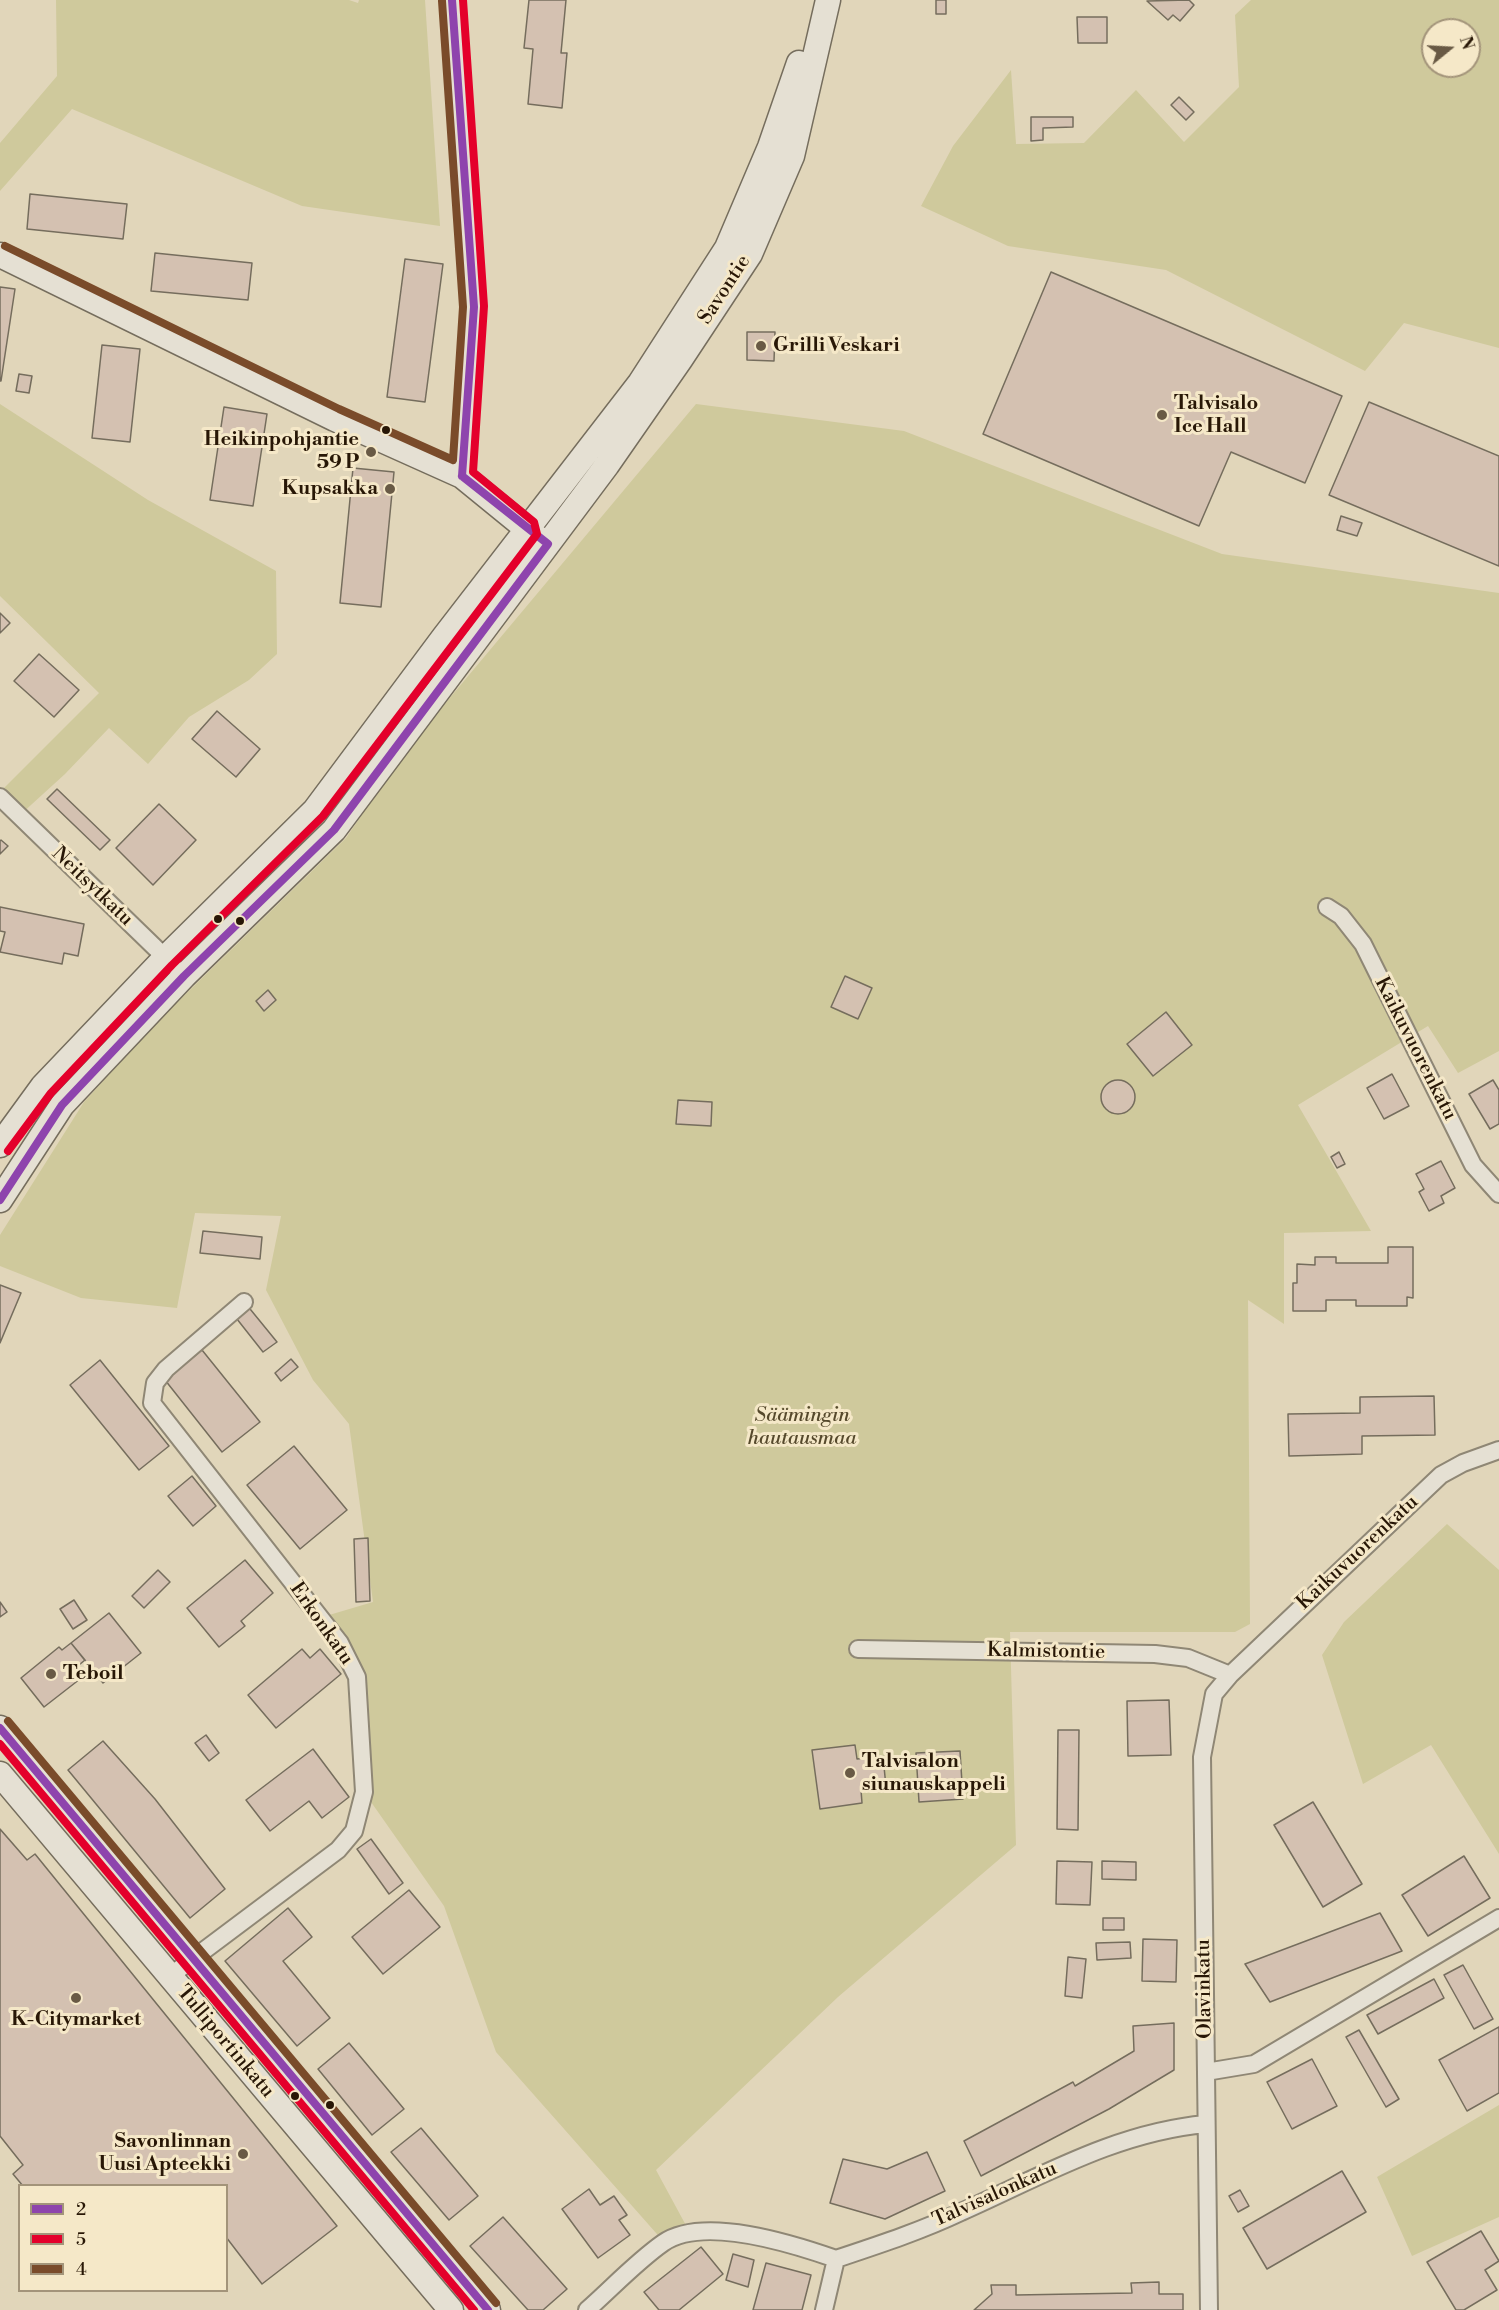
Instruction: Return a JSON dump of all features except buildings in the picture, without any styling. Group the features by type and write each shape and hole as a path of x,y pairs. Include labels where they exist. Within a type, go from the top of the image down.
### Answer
{"main road":[{"name":"Savontie","path":"0,1145 43,1086 165,958 315,810 640,383 727,248 770,147 822,0"},
{"name":"Savontie","path":"0,1200 62,1105 184,976 334,830 548,544 680,360 750,254 792,156 828,0"},
{"path":"0,255 335,419 462,476 485,496 499,504 527,530 548,544"},
{"name":"Tulliportinkatu","path":"0,1728 488,2310"},
{"name":"Tulliportinkatu","path":"0,1774 451,2310"}],"street":[{"path":"452,0 474,307 462,476"},
{"name":"Neitsytkatu","path":"0,797 184,976"},
{"name":"Kaikuvuorenkatu","path":"1327,908 1341,916 1363,944 1473,1165 1499,1194"},
{"name":"Erkonkatu","path":"170,1977 338,1850 354,1832 364,1792 357,1677 340,1644 153,1403 155,1383 166,1369 244,1302"},
{"name":"Kaikuvuorenkatu","path":"1230,1675 1442,1475 1463,1463 1499,1450"},
{"name":"Kalmistontie","path":"858,1649 1155,1654 1188,1658 1230,1675"},
{"name":"Olavinkatu","path":"1209,2310 1202,1757 1214,1694 1230,1675"},
{"path":"1206,2073 1254,2064 1499,1918"},
{"name":"Talvisalonkatu","path":"836,2259 947,2219 1104,2146 1180,2126 1206,2124"},
{"path":"587,2310 664,2242 689,2232 763,2236 836,2259 824,2310"}],"green space":[{"path":"56,0 349,0 358,3 359,0 425,0 440,226 302,206 72,109 0,191 0,143 57,76"},
{"path":"1251,0 1499,0 1499,348 1404,323 1365,371 1166,270 1008,246 921,206 953,146 1011,70 1016,144 1084,143 1136,90 1184,142 1239,87 1235,15"},
{"path":"0,404 148,500 276,571 277,654 249,680 189,717 148,764 109,728 65,774 20,815 0,792 99,693 0,596"},
{"name":"Säämingin hautausmaa","path":"696,404 904,431 1222,554 1499,593 1499,1051 1458,1073 1428,1026 1298,1105 1371,1231 1284,1233 1284,1324 1248,1300 1250,1624 1235,1632 1010,1632 1016,1845 838,1997 656,2170 689,2231 664,2242 496,2052 444,1906 364,1792 357,1677 319,1618 373,1602 349,1424 313,1380 266,1290 281,1216 195,1213 177,1308 81,1298 0,1266 0,1235 84,1102 160,1019 346,838 407,749"},
{"path":"1447,1524 1499,1570 1499,1854 1431,1745 1363,1784 1322,1655 1344,1622"},
{"path":"1499,2105 1499,2217 1412,2256 1377,2177"}],"transit line":[{"name":"2","path":"452,0 474,307 462,476"},
{"name":"5","path":"8,1151 51,1093 172,965 323,816 537,534 534,522 473,472 484,306 463,0"},
{"name":"4","path":"5,246 339,409 453,460 463,307 442,1"},
{"name":"2","path":"0,1200 62,1105 184,976 334,830 548,544 462,476"},
{"name":"4","path":"8,1721 496,2303"},
{"name":"2","path":"0,1728 488,2310"},
{"name":"5","path":"0,1744 474,2310"}],"place":[{"name":"Grilli Veskari","path":"761,346"},
{"name":"Talvisalo Ice Hall","path":"1162,415"},
{"name":"Heikinpohjantie 59 P","path":"371,452"},
{"name":"Kupsakka","path":"390,489"},
{"name":"Teboil","path":"51,1674"},
{"name":"Talvisalon siunauskappeli","path":"850,1773"},
{"name":"K-Citymarket","path":"76,1998"},
{"name":"Savonlinnan Uusi Apteekki","path":"243,2154"}]}
